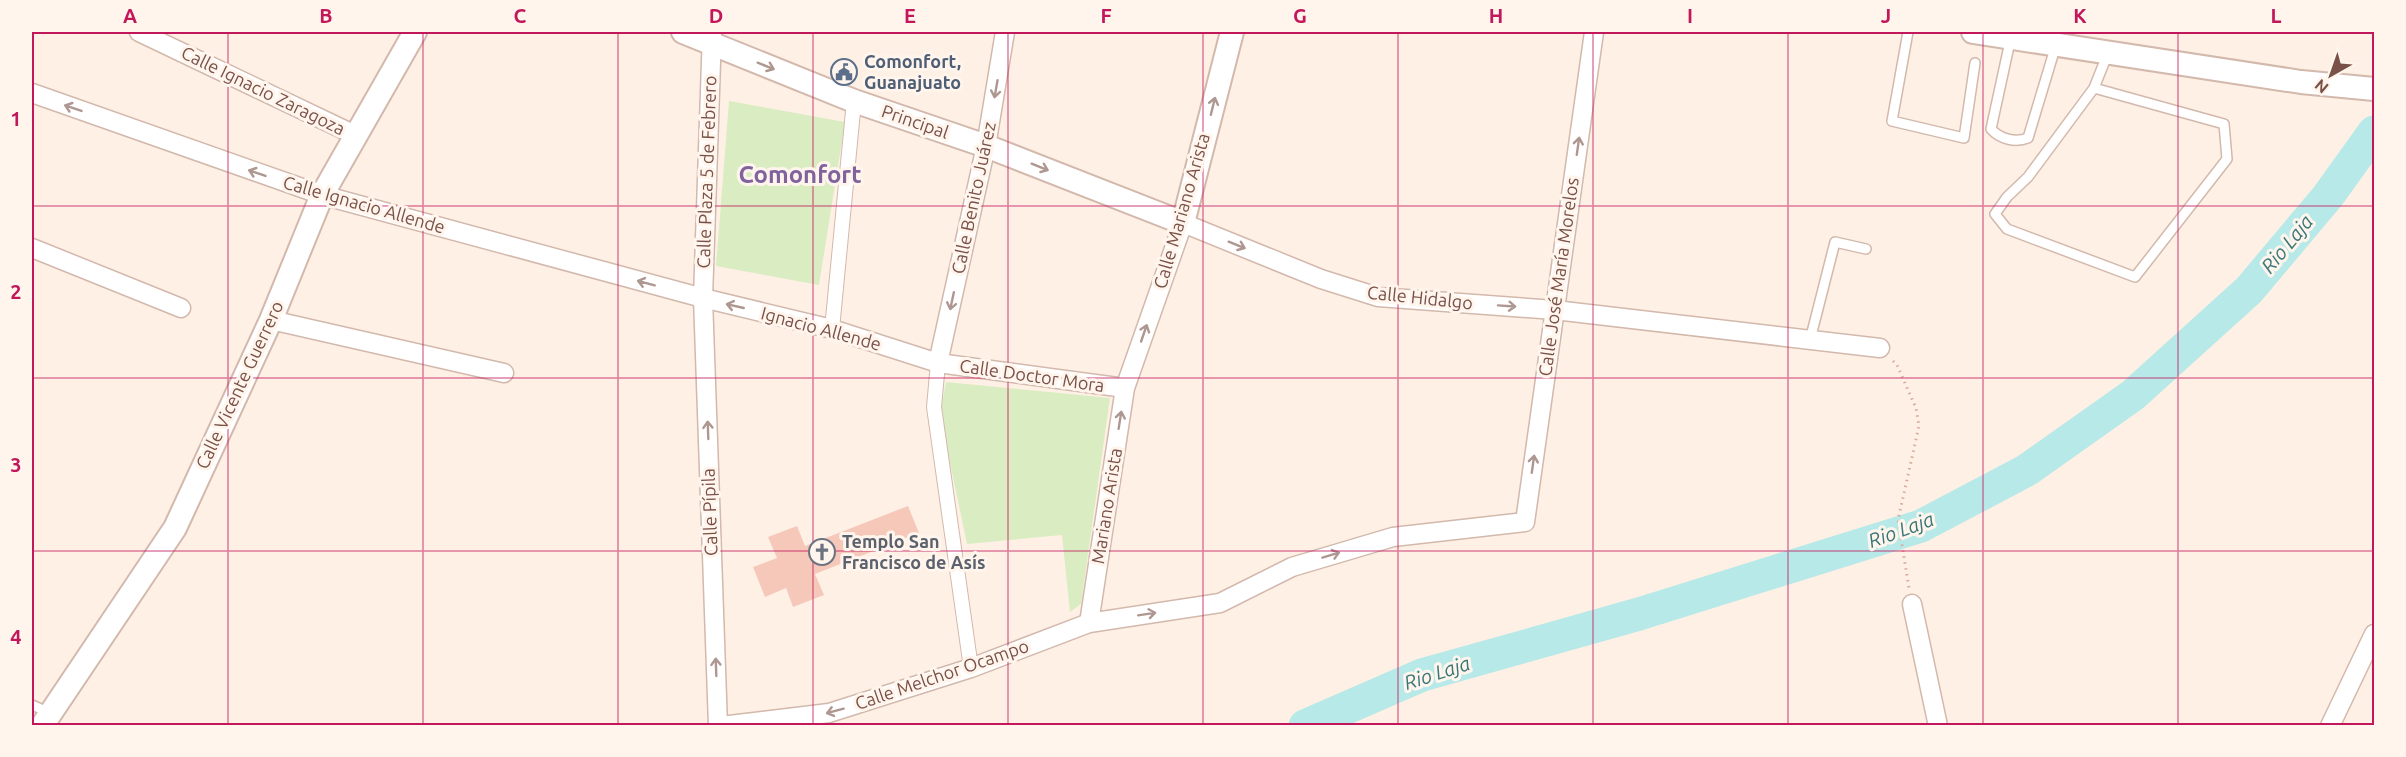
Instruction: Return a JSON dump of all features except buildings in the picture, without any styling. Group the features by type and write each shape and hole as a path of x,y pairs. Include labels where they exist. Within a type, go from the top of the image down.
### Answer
{"street":[{"name":"Calle Ignacio Zaragoza","path":"139,32 355,135"},
{"name":"Calle Vicente Guerrero","path":"41,714 175,528 271,320 322,195 415,32"},
{"name":"Principal","path":"683,32 712,38 854,101 986,146"},
{"name":"Calle Benito Juárez","path":"938,363 986,146 1005,32"},
{"name":"Calle Mariano Arista","path":"1125,388 1183,224 1232,32"},
{"name":"Calle José María Morelos","path":"1525,522 1594,32"},
{"path":"1972,32 2301,82 2374,89"},
{"name":"Calle Plaza 5 de Febrero","path":"703,298 712,38"},
{"name":"Calle Ignacio Allende","path":"32,93 322,195 703,298"},
{"path":"832,329 854,101"},
{"name":"Calle Hidalgo","path":"986,146 1321,279 1377,297 1555,310 1880,348"},
{"path":"32,248 181,308"},
{"name":"Ignacio Allende","path":"703,298 832,329 938,363"},
{"name":"Calle Pípila","path":"703,298 720,726"},
{"path":"271,320 504,373"},
{"path":"938,363 934,407 971,668"},
{"name":"Calle Doctor Mora","path":"938,363 1125,388"},
{"name":"Mariano Arista","path":"1089,623 1125,388"},
{"name":"Calle Melchor Ocampo","path":"720,726 829,713 971,668 1089,623 1220,603 1292,567 1393,537 1525,522"},
{"path":"1912,604 1938,726"},
{"path":"2330,726 2374,634"}],"lane":[{"path":"1908,32 1892,121 1964,138 1975,63"},
{"path":"2011,37 1991,129 1998,136 2020,141 2028,138 2056,44"},
{"path":"2094,88 2224,124 2227,159 2135,277 2007,229 1995,214 2007,197 2028,177 2094,88 2108,52"},
{"path":"1810,340 1835,242 1866,249"}],"path":[{"path":"1880,348 1897,365 1916,408 1919,426 1898,520 1912,604"}],"green space":[{"path":"729,101 845,122 819,285 716,266"},
{"path":"946,382 1110,398 1081,604 1070,612 1062,535 967,544 940,415"}],"waterway":[{"name":"Rio Laja","path":"1305,726 1422,675 1639,614 1921,526 2027,470 2133,395 2249,290 2328,196 2374,132"}],"place":[{"name":"Comonfort, Guanajuato","path":"844,72"},
{"name":"Templo San Francisco de Asís","path":"822,552"}],"district":[{"name":"Comonfort","path":"800,175"}]}
